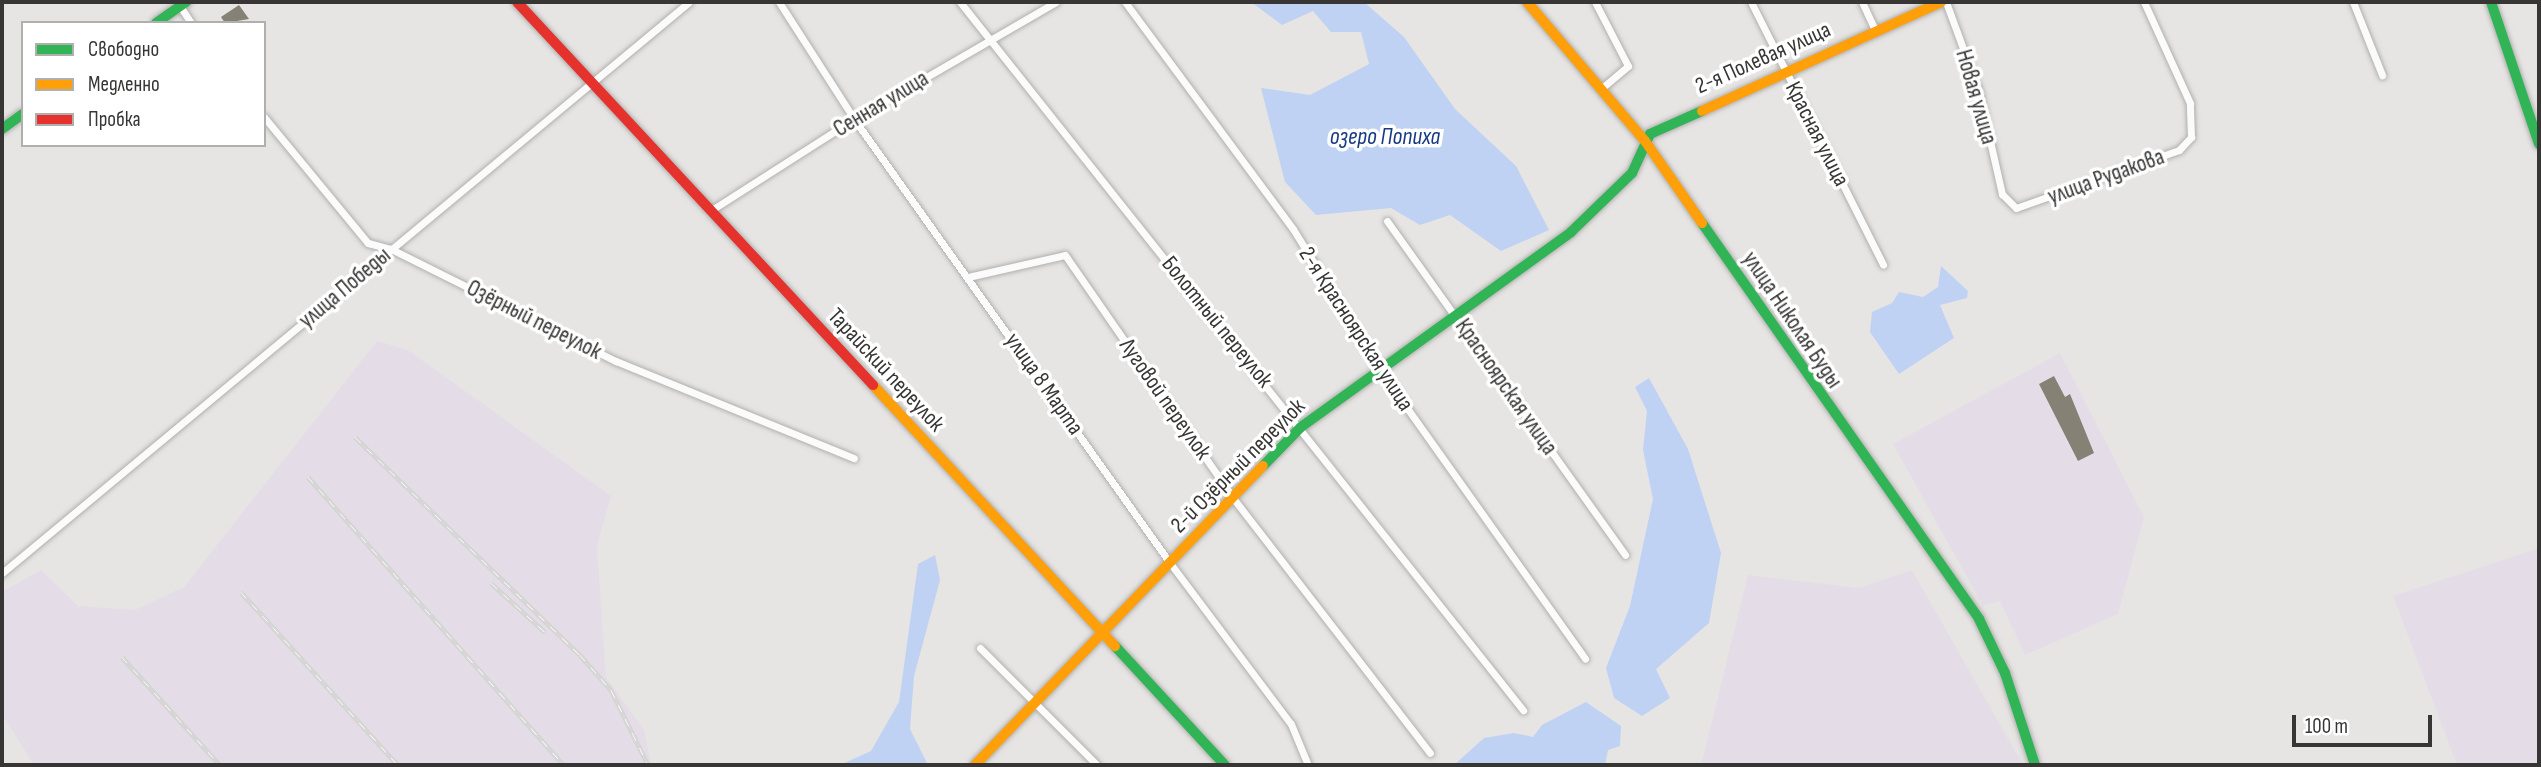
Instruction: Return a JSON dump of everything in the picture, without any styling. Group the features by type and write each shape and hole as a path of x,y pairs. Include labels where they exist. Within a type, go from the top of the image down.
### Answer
{"street":[{"name":"Тарайский переулок","path":"517,2 1225,765"},
{"name":"улица Победы","path":"2,573 590,81 689,2"},
{"name":"улица 8 Марта","path":"779,2 854,119 1170,563 1291,724 1308,765"},
{"name":"Болотный переулок","path":"960,2 1301,426 1523,710"},
{"name":"Сенная улица","path":"710,211 854,119 1056,2"},
{"name":"2-я Красноярская улица","path":"1125,2 1293,229 1380,370 1585,658"},
{"name":"улица Николая Буды","path":"1527,2 1645,141 1979,619 2006,673 2035,765"},
{"path":"1595,2 1628,66 1602,88"},
{"name":"Красная улица","path":"1751,2 1883,265"},
{"path":"1862,2 1876,32"},
{"name":"2-я Полевая улица","path":"1645,141 1660,127 1941,2"},
{"name":"Новая улица","path":"1946,2 1979,92 2002,194"},
{"name":"улица Рудакова","path":"2002,194 2010,205 2022,207 2186,145 2194,125 2190,103 2144,2"},
{"path":"2353,2 2382,75"},
{"path":"2491,2 2539,144"},
{"path":"159,21 183,4 190,21"},
{"path":"2,129 21,115"},
{"name":"Озёрный переулок","path":"266,120 359,236 391,249 616,361 853,458"},
{"name":"2-й Озёрный переулок","path":"975,765 1301,426 1456,318 1571,232 1632,173 1645,141"},
{"name":"Красноярская улица","path":"1387,220 1625,555"},
{"name":"Луговой переулок","path":"968,277 1065,256 1233,498 1430,753"},
{"path":"980,648 1097,765"}],"shaded area":[{"path":"377,341 408,350 611,496 597,546 606,677 644,730 651,765 34,765 2,714 2,592 41,570 78,606 135,610 184,587"},
{"path":"2060,353 2144,517 2118,614 2025,655 2000,601 1983,606 1893,444"},
{"path":"2539,548 2539,765 2457,765 2393,596"},
{"path":"1912,570 2023,765 1701,765 1748,575 1859,588"}],"water":[{"name":"озеро Попиха","path":"1251,2 1364,2 1404,37 1455,109 1516,166 1549,230 1501,251 1450,215 1420,225 1391,208 1316,215 1285,182 1261,88 1310,95 1369,64 1361,32 1331,32 1313,11 1282,25"},
{"path":"1941,266 1968,291 1967,298 1940,305 1954,338 1899,374 1870,332 1872,312 1892,303 1899,292 1923,297 1938,287"},
{"path":"1649,378 1688,449 1721,553 1709,623 1656,669 1670,698 1642,716 1614,698 1606,668 1630,606 1653,499 1643,450 1647,411 1635,387"},
{"path":"935,555 940,580 914,676 910,729 928,765 840,765 871,751 899,702 918,564"},
{"path":"1586,702 1621,726 1620,746 1608,750 1605,765 1454,765 1484,738 1514,733 1533,737 1542,725"}],"building":[{"path":"239,5 249,19 224,21 221,17"},
{"path":"2054,376 2065,397 2070,394 2094,453 2078,461 2039,384"}],"railway":[{"path":"355,437 580,655 611,690 648,765"},
{"path":"308,477 564,765"},
{"path":"491,583 545,632"},
{"path":"241,592 398,765"},
{"path":"122,657 220,765"}],"traffic: fast":[{"path":"159,21 186,2"},
{"path":"2491,2 2539,144"},
{"path":"1263,466 1301,427 1571,232 1632,173 1650,134 1702,111"},
{"path":"2,129 21,115"},
{"path":"1702,223 1979,619 2005,673 2035,765"},
{"path":"1115,646 1225,765"}],"traffic: slow":[{"path":"1527,2 1645,141 1702,223"},
{"path":"1702,111 1941,2"},
{"path":"873,385 1115,646"},
{"path":"975,765 1263,466"}],"traffic: jam":[{"path":"517,2 873,385"}]}
